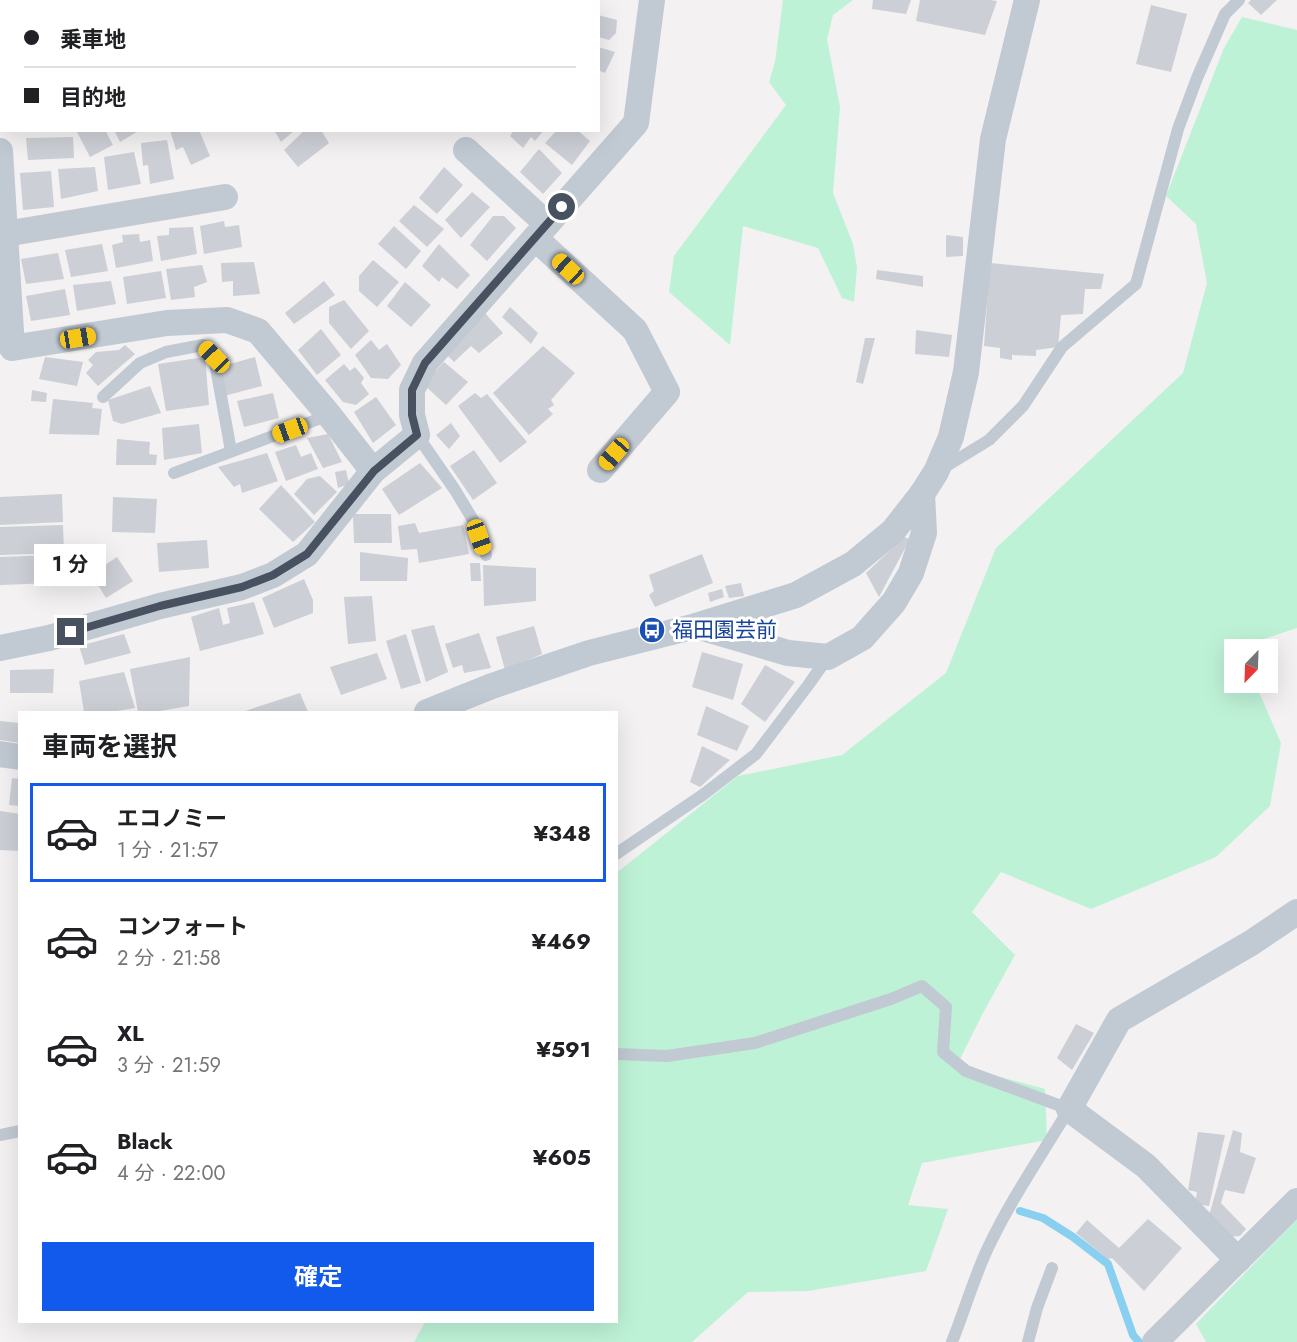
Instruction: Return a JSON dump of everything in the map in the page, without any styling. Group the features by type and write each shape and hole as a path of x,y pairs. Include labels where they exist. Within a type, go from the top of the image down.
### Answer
{"street":[{"path":"0,648 49,638 160,606 242,587 273,575 307,554 374,471 417,435 412,415 412,390 425,363 636,123 652,0"},
{"path":"430,711 492,686 589,653 696,626 796,595 853,564 892,531 922,494 936,472 951,437 966,372 993,139 1027,0"},
{"path":"466,150 635,330 667,392 600,470"},
{"path":"0,151 12,348 167,323 227,320 258,332 374,471"},
{"path":"5,234 225,197"},
{"path":"696,626 788,654 828,657 862,638 894,602 911,573 924,533 922,494"},
{"path":"0,754 18,757"},
{"path":"1238,1260 1146,1166 1069,1109 1119,1020 1251,943 1297,912"},
{"path":"1155,1342 1297,1201"}],"lane":[{"path":"936,472 989,440 1023,406 1062,346 1136,284 1178,129 1225,14 1239,0"},
{"path":"103,397 140,363 166,352 203,345 214,357 231,451"},
{"path":"174,473 329,416"},
{"path":"417,435 473,520 486,555"},
{"path":"618,853 704,794 756,754 828,657"},
{"path":"618,1054 666,1056 755,1043 891,999 922,986 946,1007 943,1052 966,1071 1069,1109 1006,1214 987,1251 952,1342"},
{"path":"0,1135 18,1131"},
{"path":"1028,1342 1037,1308 1052,1268"}],"green space":[{"path":"783,0 853,0 833,15 827,39 840,107 833,193 853,244 857,267 854,302 842,298 818,248 743,226 730,345 669,292 674,256 786,105 769,82 775,62"},
{"path":"1242,17 1297,30 1297,628 1264,639 1224,639 1224,693 1259,693 1281,743 1270,806 1216,857 1091,909 1001,872 972,912 1015,955 957,1065 1045,1089 1047,1140 922,1163 908,1205 948,1209 926,1271 808,1291 748,1292 692,1342 414,1342 424,1323 618,1323 618,870 738,776 842,755 946,673 996,548 1183,373 1207,283 1196,224 1166,196 1224,48"},
{"path":"1297,1219 1297,1342 1206,1342 1196,1324"}],"building":[{"path":"873,0 911,0 906,14 872,9"},
{"path":"920,0 997,1 985,35 916,21"},
{"path":"1251,0 1277,0 1261,15 1248,3"},
{"path":"1151,5 1187,14 1171,72 1136,64"},
{"path":"600,16 617,20 616,33 609,40 600,38"},
{"path":"600,48 615,52 605,73 600,71"},
{"path":"77,132 106,132 113,145 90,157"},
{"path":"115,132 137,132 120,142"},
{"path":"171,132 200,132 210,156 191,165 183,147 176,150"},
{"path":"275,132 293,132 281,142"},
{"path":"303,132 322,132 329,143 298,167 284,150"},
{"path":"513,132 542,132 535,141 531,137 523,148 510,136"},
{"path":"555,132 579,132 590,141 572,165 545,143"},
{"path":"73,137 74,158 28,160 26,138"},
{"path":"167,140 174,179 150,184 148,165 143,166 141,143"},
{"path":"539,149 562,173 543,194 520,172"},
{"path":"134,152 141,184 108,190 104,157"},
{"path":"95,167 98,191 61,199 58,169"},
{"path":"444,167 463,185 437,214 419,198"},
{"path":"51,171 54,207 23,210 20,173"},
{"path":"472,192 490,207 461,238 445,220"},
{"path":"414,205 444,229 427,247 399,221"},
{"path":"493,216 504,216 516,228 487,261 470,245"},
{"path":"224,221 225,227 239,225 242,247 204,254 200,226"},
{"path":"394,226 421,251 406,269 378,244"},
{"path":"193,227 197,254 161,261 157,236 169,235 169,228"},
{"path":"139,234 140,242 150,240 153,261 116,268 112,245 123,242 122,235"},
{"path":"946,235 963,237 963,256 946,257"},
{"path":"102,244 108,271 71,277 65,250"},
{"path":"439,244 470,275 457,289 442,277 439,282 422,266"},
{"path":"58,253 64,279 26,284 21,259"},
{"path":"373,260 399,282 377,307 359,291 359,276"},
{"path":"254,262 260,294 233,296 233,281 222,282 221,263"},
{"path":"990,263 1104,274 1101,289 1085,289 1083,314 1061,315 1058,347 1036,350 1036,356 1012,355 1012,360 1000,358 1000,348 984,346"},
{"path":"202,265 207,282 194,287 195,297 171,300 166,269"},
{"path":"877,270 923,276 923,287 876,279"},
{"path":"161,271 166,298 127,304 123,277"},
{"path":"111,281 116,304 77,311 73,285"},
{"path":"324,281 335,295 294,324 285,313"},
{"path":"405,282 431,305 411,327 387,306"},
{"path":"65,289 70,315 31,321 26,296"},
{"path":"344,300 369,331 351,349 329,323 329,307"},
{"path":"510,307 538,333 531,344 502,317"},
{"path":"484,312 503,333 479,353 471,346 454,362 446,354"},
{"path":"321,329 341,355 317,375 298,350"},
{"path":"916,330 952,335 949,357 915,354"},
{"path":"865,338 875,338 863,384 856,382"},
{"path":"371,340 379,350 387,344 401,365 388,379 371,378 355,355"},
{"path":"125,345 135,354 98,386 86,373 93,365 88,360 96,352 119,350"},
{"path":"543,346 575,373 551,400 554,405 548,409 553,414 529,435 493,393"},
{"path":"45,357 83,362 77,386 39,379"},
{"path":"205,357 209,405 166,411 158,364"},
{"path":"255,357 262,386 224,396 219,367"},
{"path":"444,362 468,382 446,405 423,384"},
{"path":"344,364 350,371 355,367 364,378 361,383 369,394 356,405 343,402 325,380"},
{"path":"150,386 161,413 122,424 113,421 108,400"},
{"path":"32,390 47,393 46,402 31,401"},
{"path":"273,393 279,418 244,427 237,401"},
{"path":"475,393 481,398 487,394 527,442 500,463 458,406"},
{"path":"376,397 396,425 373,443 354,412"},
{"path":"53,399 93,403 92,408 102,409 99,435 49,434"},
{"path":"451,423 460,436 449,449 436,435"},
{"path":"199,424 202,453 164,460 162,428"},
{"path":"328,434 342,462 323,468 307,438"},
{"path":"117,439 150,442 149,454 157,455 156,465 116,465"},
{"path":"296,445 301,457 311,453 318,469 286,481 275,452"},
{"path":"474,450 497,483 473,500 450,466"},
{"path":"267,453 278,481 242,493 240,484 234,487 218,467"},
{"path":"420,463 442,488 399,515 382,489"},
{"path":"346,470 349,484 338,488 335,472"},
{"path":"320,476 337,492 314,515 294,494 307,479"},
{"path":"281,485 315,522 293,542 259,509"},
{"path":"62,494 63,522 0,525 0,497"},
{"path":"113,497 157,499 155,533 112,532"},
{"path":"353,514 391,514 392,543 354,543"},
{"path":"415,523 419,533 463,525 469,554 419,563 417,549 401,550 398,526"},
{"path":"63,525 64,553 0,555 0,527"},
{"path":"904,537 910,539 879,597 866,573"},
{"path":"207,540 209,568 159,572 157,543"},
{"path":"360,552 408,558 407,581 360,581"},
{"path":"702,554 713,583 655,607 649,595 654,591 649,575"},
{"path":"51,555 52,583 0,585 0,557"},
{"path":"117,557 133,581 106,598 91,574"},
{"path":"470,563 480,563 481,581 471,581"},
{"path":"483,565 536,568 536,601 484,606"},
{"path":"304,579 313,600 313,613 274,628 262,598"},
{"path":"741,583 744,596 729,598 725,586"},
{"path":"722,589 724,597 710,602 708,593"},
{"path":"372,596 376,641 348,644 344,597"},
{"path":"254,602 264,634 200,651 191,617 219,608 223,625 230,623 227,608"},
{"path":"434,625 448,672 426,682 411,630"},
{"path":"534,626 542,654 505,670 496,637"},
{"path":"479,633 491,668 464,673 462,665 453,668 445,644"},
{"path":"124,634 131,653 85,665 79,646"},
{"path":"406,634 421,683 401,689 386,641"},
{"path":"702,652 743,664 733,700 692,687"},
{"path":"377,653 387,679 341,695 330,667"},
{"path":"190,657 189,706 160,711 138,711 130,669"},
{"path":"765,665 795,682 765,722 741,704"},
{"path":"54,669 53,693 10,693 10,670"},
{"path":"124,672 135,708 117,711 84,711 79,681"},
{"path":"300,693 308,711 245,711"},
{"path":"706,706 749,726 737,751 697,735"},
{"path":"0,721 18,723 18,743 0,740"},
{"path":"702,746 730,760 700,787 690,782"},
{"path":"12,778 18,779 18,806 9,805"},
{"path":"0,811 18,814 18,851 0,850"},
{"path":"1076,1024 1094,1033 1072,1070 1057,1058"},
{"path":"1233,1130 1242,1133 1240,1152 1256,1158 1244,1194 1225,1190 1221,1203 1246,1229 1240,1236 1225,1237 1209,1216"},
{"path":"1198,1132 1225,1135 1209,1206 1195,1204 1197,1192 1188,1190"},
{"path":"1148,1219 1182,1248 1144,1291 1112,1258 1108,1259 1076,1233 1087,1220 1119,1248"}],"waterway":[{"path":"1020,1211 1043,1218 1073,1237 1108,1264 1133,1335 1139,1342"}],"place":[{"name":"福田園芸前","path":"652,630"}],"route":[{"path":"71,632 160,606 242,587 273,575 307,554 374,471 417,435 412,415 412,390 425,363 562,207"}]}
